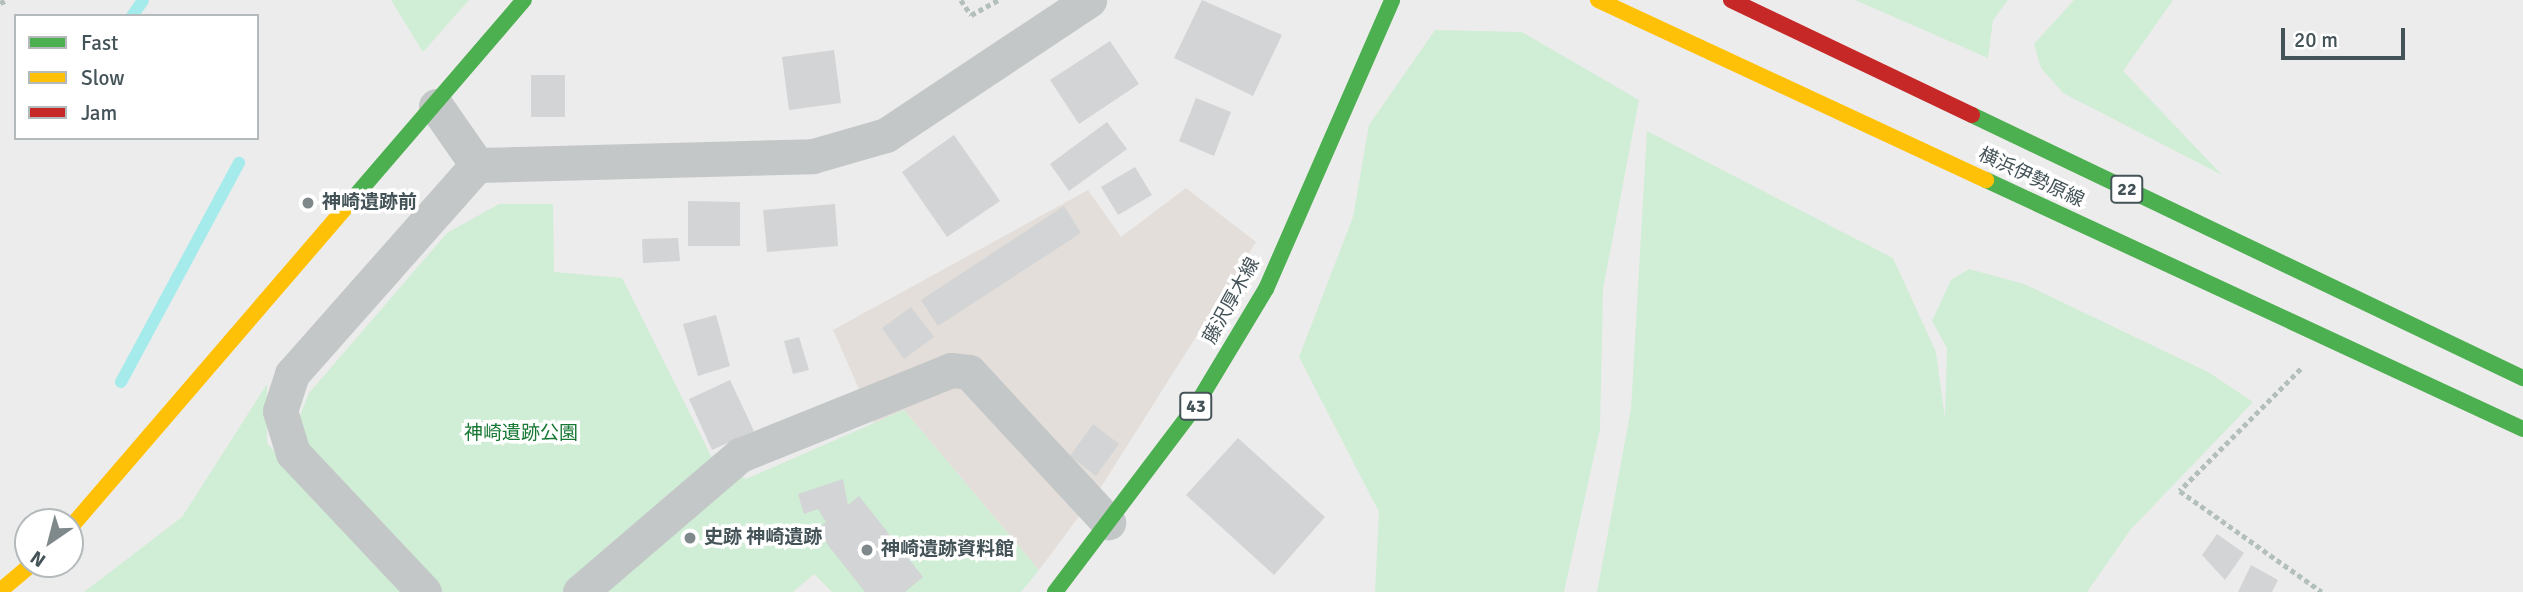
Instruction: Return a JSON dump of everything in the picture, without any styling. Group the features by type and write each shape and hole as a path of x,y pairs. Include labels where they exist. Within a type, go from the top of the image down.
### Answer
{"main road":[{"path":"84,512 436,106 524,0"},
{"name":"藤沢厚木線","path":"1055,592 1195,407 1266,289 1392,0"},
{"name":"横浜伊勢原線","path":"1598,0 2523,429"},
{"name":"横浜伊勢原線","path":"1731,0 2523,378"},
{"path":"0,591 15,578"}],"street":[{"path":"424,592 293,453 280,411 292,374 477,166 813,156 887,135 1089,0"},
{"path":"436,106 477,166"},
{"path":"579,592 740,455 951,370 969,372 1108,522"}],"path":[{"path":"0,3 7,0"},
{"path":"961,0 971,15 998,0"},
{"path":"2322,592 2180,491 2331,339"}],"shaded area":[{"path":"1186,188 1256,242 1101,487 1039,570 904,410 874,423 833,330 1088,190 1121,237"}],"green space":[{"path":"391,0 469,0 423,52"},
{"path":"1855,0 2008,0 1993,20 1988,58"},
{"path":"2074,0 2173,0 2123,71 2222,175 2063,93 2041,68 2034,44"},
{"path":"1435,30 1522,32 1639,100 1603,289 1600,429 1564,592 1375,592 1379,512 1299,357 1353,217 1369,125"},
{"path":"1647,131 1893,258 1936,352 1945,419 1947,348 1932,321 1951,280 1969,269 2024,284 2208,372 2253,402 2131,529 2087,592 1597,592 1631,409"},
{"name":"神崎遺跡公園","path":"499,204 553,204 554,272 622,278 714,462 746,479 904,410 1039,570 1021,592 832,592 814,574 793,592 84,592 182,517 267,384 267,443 282,460 309,393 447,233"}],"building":[{"path":"1202,0 1282,35 1253,96 1174,58"},
{"path":"1110,41 1139,84 1079,124 1050,80"},
{"path":"834,50 841,103 789,110 782,57"},
{"path":"531,75 565,75 565,117 531,117"},
{"path":"1196,98 1231,112 1214,156 1179,141"},
{"path":"1107,122 1127,149 1069,191 1050,164"},
{"path":"954,135 1000,201 947,237 902,172"},
{"path":"1135,167 1152,195 1118,215 1101,187"},
{"path":"688,201 740,202 740,246 688,246"},
{"path":"835,204 838,246 767,252 763,210"},
{"path":"1064,206 1081,233 938,326 921,300"},
{"path":"678,238 680,261 643,263 642,239"},
{"path":"911,307 934,337 904,359 882,328"},
{"path":"716,315 730,366 698,376 683,324"},
{"path":"799,337 809,370 793,374 784,341"},
{"path":"730,380 754,431 712,450 689,399"},
{"path":"1093,424 1119,444 1096,476 1070,456"},
{"path":"1238,438 1325,517 1274,575 1186,495"},
{"path":"843,479 848,505 859,496 923,577 905,592 865,592 816,530 826,522 818,509 804,514 798,494"},
{"path":"2217,534 2244,553 2225,580 2202,555"},
{"path":"2251,565 2278,580 2272,592 2238,592"}],"waterway":[{"path":"133,14 143,0"},
{"path":"121,382 239,163"}],"traffic: fast":[{"path":"351,201 524,0"},
{"path":"1055,592 1195,407 1266,289 1392,0"},
{"path":"1972,115 2523,378"},
{"path":"1986,180 2523,429"}],"traffic: slow":[{"path":"1598,0 1986,180"},
{"path":"84,512 351,201"},
{"path":"0,591 15,578"}],"traffic: jam":[{"path":"1731,0 1972,115"}],"place":[{"name":"神崎遺跡前","path":"308,203"},
{"name":"史跡 神崎遺跡","path":"690,538"},
{"name":"神崎遺跡資料館","path":"867,550"}]}
